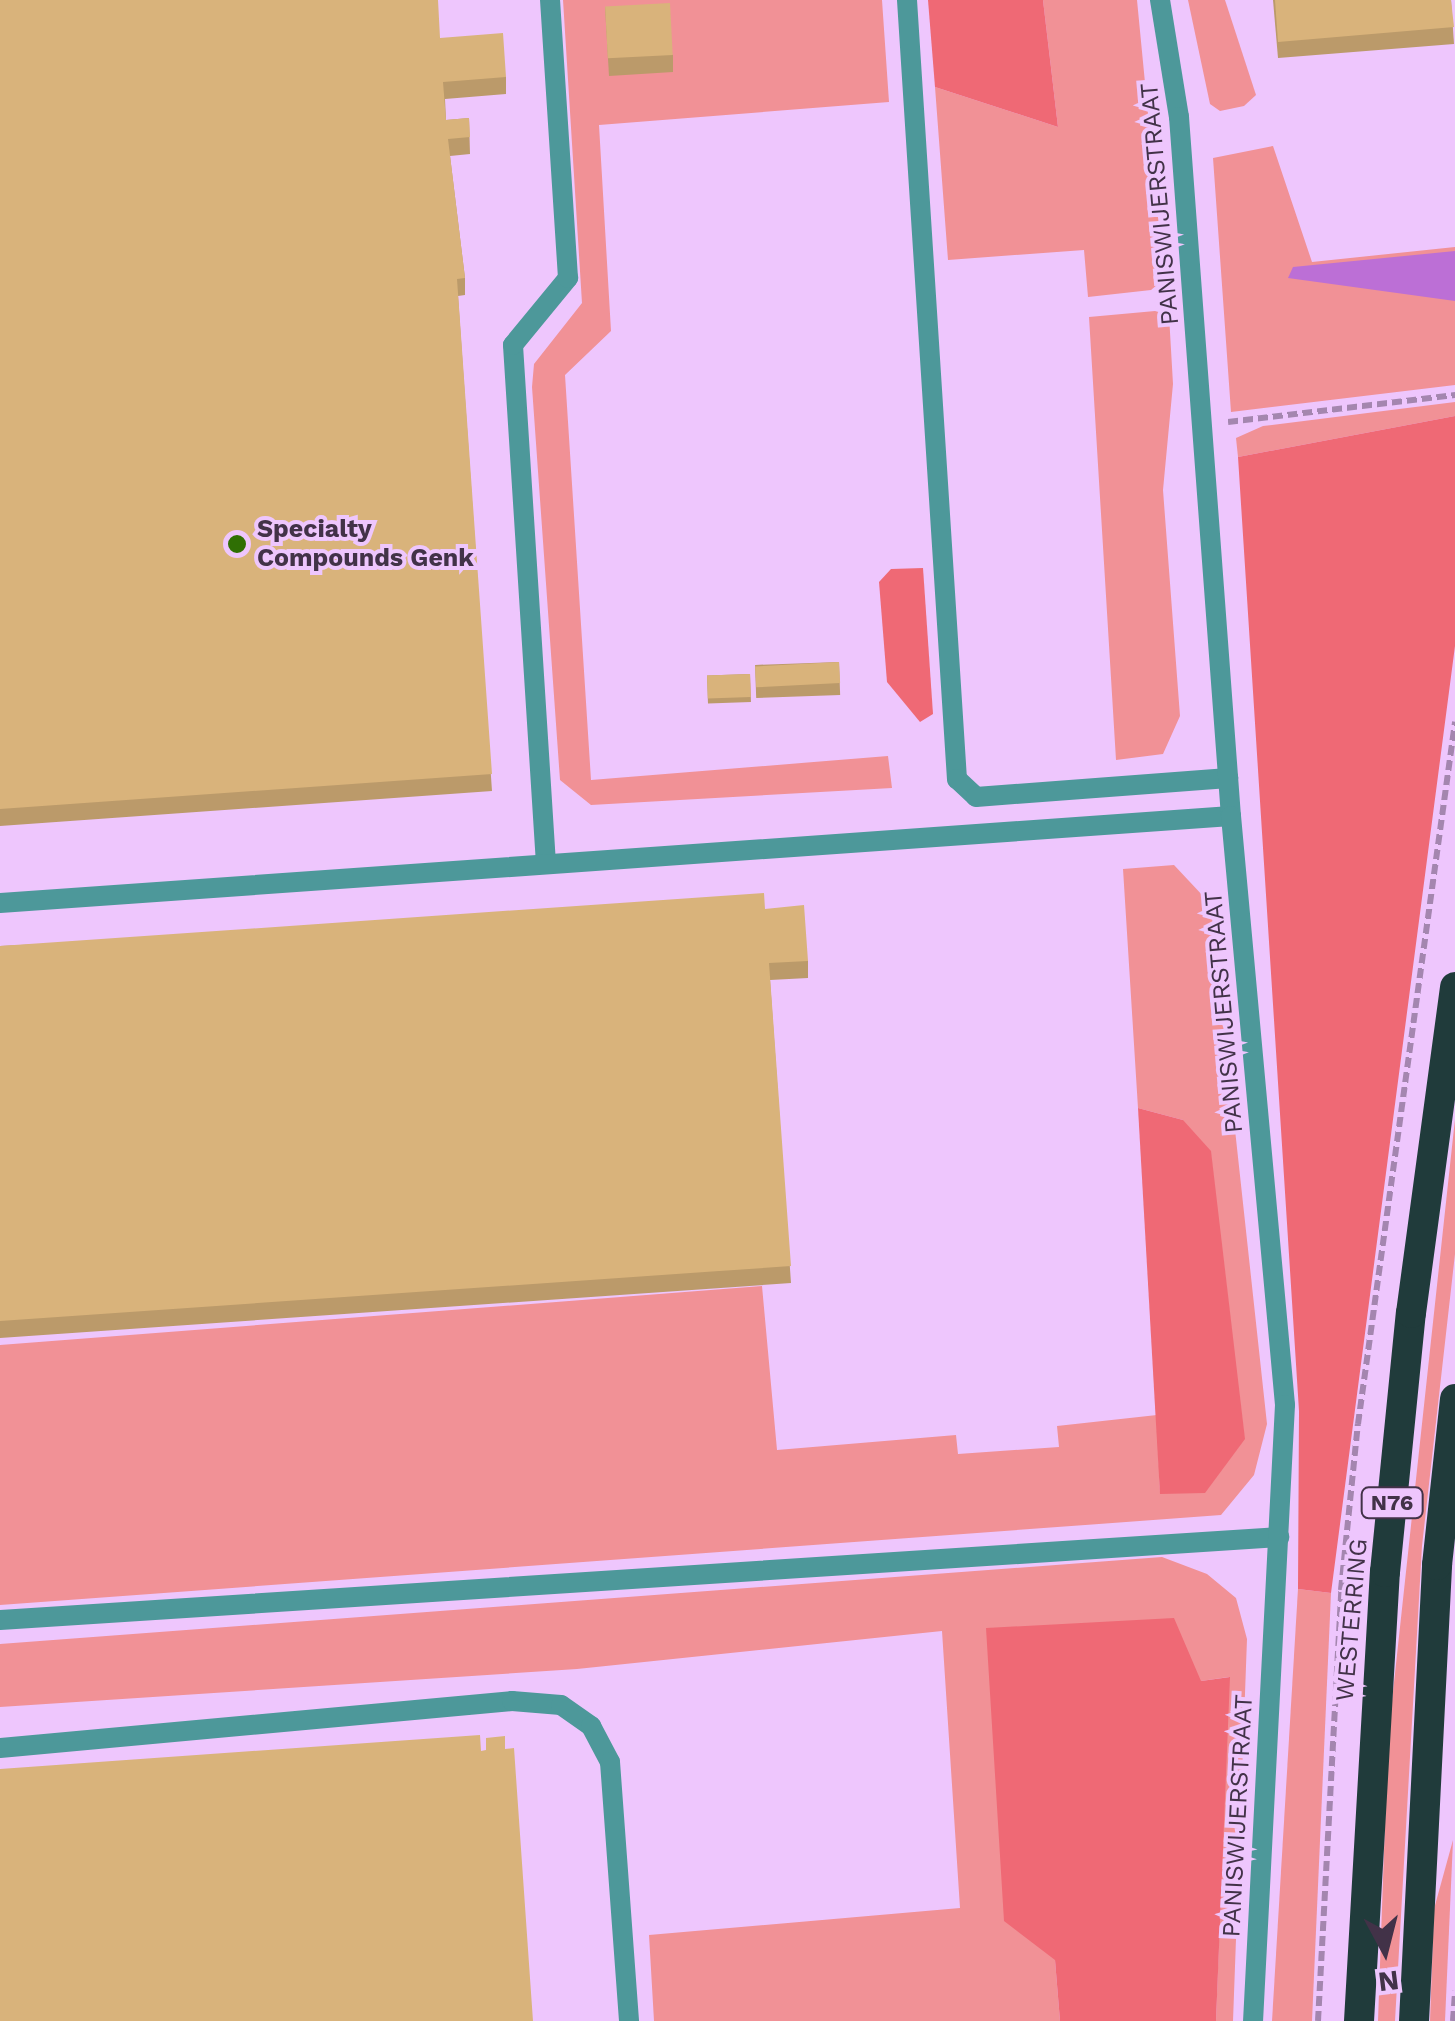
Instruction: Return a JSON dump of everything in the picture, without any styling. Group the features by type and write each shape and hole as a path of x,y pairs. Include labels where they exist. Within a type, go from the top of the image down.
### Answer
{"highway":[{"name":"WESTERRING","path":"1359,2021 1387,1552 1410,1313 1455,987"},
{"name":"N76","path":"1414,2021 1437,1565 1455,1399"}],"street":[{"path":"546,864 513,345 568,278 550,0"},
{"path":"906,0 957,779 976,797 1228,778"},
{"name":"PANISWIJERSTRAAT","path":"1160,0 1179,118 1230,816 1286,1406 1253,2021"},
{"path":"0,903 1230,816"},
{"path":"0,1620 1279,1537"},
{"path":"0,1748 512,1701 561,1705 592,1726 610,1762 630,2021"}],"path":[{"path":"1233,422 1455,394"},
{"path":"1453,2021 1455,1991"}],"shaded area":[{"path":"563,0 882,0 889,102 599,125 611,331 565,375 591,780 888,756 892,788 591,805 560,780 532,387 534,364 582,303"},
{"path":"928,0 1043,0 1058,127 935,87"},
{"path":"1043,0 1137,0 1164,279 1151,290 1088,297 1084,250 948,260 935,87 1058,127"},
{"path":"1188,0 1225,0 1256,95 1244,106 1220,111 1210,104"},
{"path":"1273,146 1312,262 1455,247 1455,385 1231,412 1213,158"},
{"path":"1455,251 1455,301 1288,278 1293,267"},
{"path":"1155,311 1169,315 1173,384 1163,490 1180,716 1163,754 1116,760 1089,317"},
{"path":"1455,402 1455,416 1238,457 1236,438 1263,426"},
{"path":"1455,416 1455,646 1331,1593 1298,1589 1299,1411 1238,457"},
{"path":"923,568 933,714 920,722 887,682 879,582 891,569"},
{"path":"1174,865 1204,897 1212,918 1267,1424 1254,1475 1221,1515 0,1605 0,1345 762,1286 777,1450 956,1435 958,1454 1059,1447 1057,1426 1157,1415 1160,1493 1183,1120 1138,1108 1123,869"},
{"path":"1138,1108 1183,1120 1211,1151 1245,1439 1205,1493 1160,1494"},
{"path":"1455,1119 1455,1254 1422,1546 1395,2021 1378,2021 1388,1738"},
{"path":"1162,1557 1207,1574 1236,1598 1247,1639 1233,2021 1216,2021 1229,1677 1201,1681 1055,1960 1060,2021 654,2021 649,1935 960,1908 942,1631 577,1669 0,1707 0,1644"},
{"path":"1298,1589 1331,1593 1312,2021 1272,2021"},
{"path":"1174,1618 1201,1681 1230,1677 1216,2021 1060,2021 1055,1960 1004,1921 986,1628"},
{"path":"1453,1840 1445,2021 1430,2021 1434,1909"}],"building":[{"name":"Specialty Compounds Genk","path":"0,0 438,0 440,38 503,33 506,77 443,82 446,120 469,118 470,137 448,139 465,278 457,279 492,774 0,809"},
{"path":"1275,0 1451,0 1454,27 1278,42"},
{"path":"670,3 673,55 608,58 605,6"},
{"path":"839,662 840,683 756,687 755,666"},
{"path":"750,674 751,697 708,698 707,676"},
{"path":"764,893 765,909 804,905 808,961 769,963 791,1266 0,1321 0,946"},
{"path":"480,1735 481,1751 486,1750 486,1738 505,1736 505,1749 514,1748 533,2021 0,2021 0,1769"}],"place":[{"name":"Specialty Compounds Genk","path":"237,544"}]}
